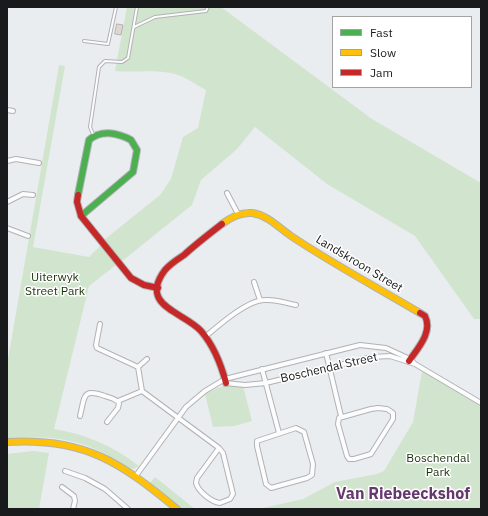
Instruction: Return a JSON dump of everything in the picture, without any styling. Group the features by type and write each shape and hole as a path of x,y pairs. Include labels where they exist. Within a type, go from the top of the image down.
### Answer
{"street":[{"path":"7,110 13,111"},
{"path":"81,216 131,175 134,169 137,153 135,144 129,138 103,133 94,135 88,142 78,198 78,206 81,216 131,278 144,285 158,288"},
{"path":"7,161 16,159 38,163"},
{"path":"223,382 218,355 205,337 189,320 161,304 157,295 162,274 167,268 229,218 238,214 227,193"},
{"path":"7,202 23,194 32,195"},
{"name":"Landskroon Street","path":"238,214 249,212 262,215 291,236 425,316 428,321 428,329 411,362"},
{"path":"7,228 28,236"},
{"path":"254,282 260,300"},
{"path":"205,337 241,310 260,300 271,300 296,305"},
{"path":"100,324 96,345 97,348 138,367"},
{"name":"Boschendal Street","path":"135,477 177,417 192,400 223,382 262,369 354,346 374,346 392,350 481,403"},
{"path":"326,353 341,416 338,424 347,456 352,460 373,453 394,416 389,410 378,408 341,416"},
{"name":"Boschendal Street","path":"223,382 245,385 266,383 378,356 390,356 411,362"},
{"path":"138,367 147,359"},
{"path":"138,367 142,391 219,448 223,453 233,492 230,499 220,503 212,500 198,488 196,483 197,478 219,448"},
{"name":"Boschendal Street","path":"262,369 279,433"},
{"path":"80,416 85,396 89,392 93,392 118,402 142,391"},
{"path":"107,422 118,408 118,402"},
{"path":"296,428 304,432 313,472 307,478 271,488 266,484 257,443 259,439 279,433 296,428"},
{"path":"7,442 39,440 71,444 101,455 135,477 177,509"},
{"path":"64,471 100,486 128,509"},
{"path":"62,487 74,496 75,501 72,509"}],"lane":[{"path":"84,41 108,44 116,7"},
{"path":"94,135 90,127 99,66 105,61 122,62 127,60 137,7"},
{"path":"134,27 150,18 206,10 208,7"}],"green space":[{"path":"127,7 221,7 372,119 481,183 481,319 474,319 415,236 327,184 255,127 237,149 201,180 192,205 121,262 104,240 160,195 171,179 183,137 198,128 206,90 181,76 165,72 115,71"},
{"name":"Uiterwyk Street Park","path":"59,65 65,66 33,247 89,257 101,245 116,265 89,286 54,429 77,434 99,442 119,452 139,466 133,469 89,446 66,440 43,437 7,439 7,365"},
{"name":"Boschendal Park","path":"422,371 481,406 481,509 259,509 303,499 335,482 377,474 384,471 413,422"},
{"path":"227,385 243,386 252,421 234,426 213,427 205,394"},
{"path":"33,451 49,453 39,509 7,509 7,454"},
{"path":"155,477 195,509 182,509 149,484"}],"building":[{"path":"117,24 123,25 121,35 115,34"}],"traffic: fast":[{"path":"78,195 89,140 99,134 104,133 115,134 131,140 137,150 133,172 81,216"}],"traffic: slow":[{"path":"222,224 232,217 244,213 252,213 263,216 323,256 420,313"},
{"path":"7,442 58,444 80,449 100,456 137,478 177,509"}],"traffic: jam":[{"path":"78,195 77,202 81,216 131,278 144,285 158,288"},
{"path":"222,224 165,270 158,282 157,292 160,300 166,307 193,324 206,337 222,369 226,383"},
{"path":"409,361 426,334 427,322 425,316 420,313"}],"district":[{"name":"Van Riebeeckshof","path":"403,494"}]}
